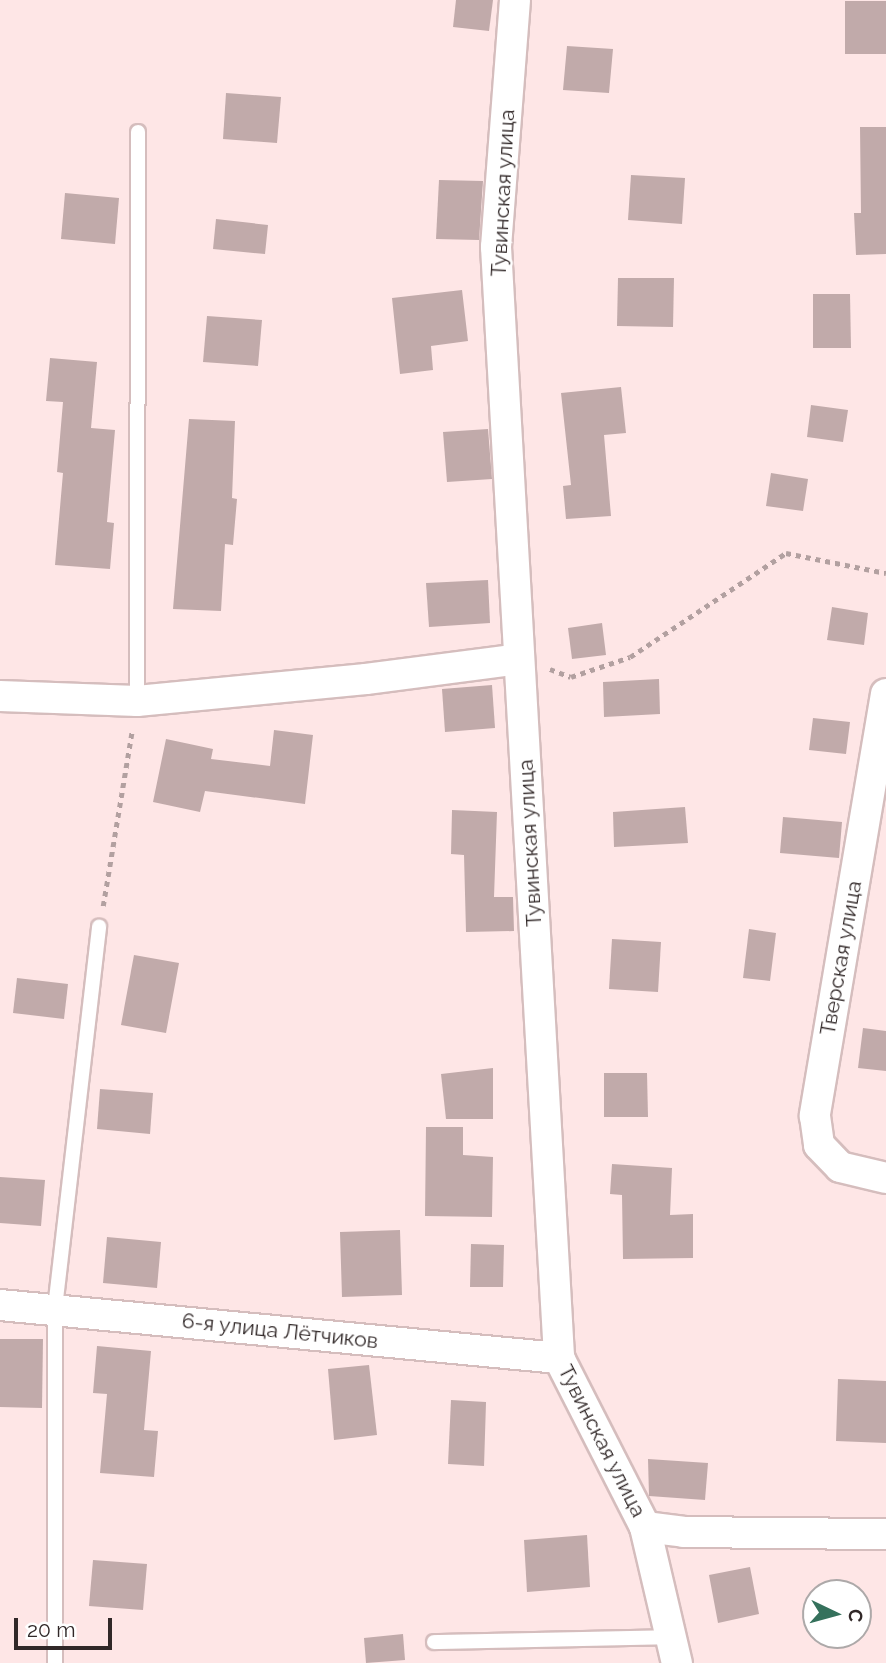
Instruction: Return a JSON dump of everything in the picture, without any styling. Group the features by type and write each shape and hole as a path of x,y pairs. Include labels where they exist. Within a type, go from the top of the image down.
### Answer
{"street":[{"name":"Тувинская улица","path":"515,0 496,247 559,1358 645,1527 674,1650"},
{"path":"0,696 137,701 366,680 519,659"},
{"name":"Тверская улица","path":"886,694 814,1116 819,1145 840,1167 886,1178"},
{"name":"6-я улица Лётчиков","path":"0,1305 55,1308 559,1358"},
{"path":"645,1527 683,1532 886,1534"}],"lane":[{"path":"137,701 138,132"},
{"path":"55,1663 55,1308 99,927"},
{"path":"434,1642 674,1650"}],"path":[{"path":"519,659 571,677 630,657 786,553 886,573"},
{"path":"99,927 137,701"}],"building":[{"path":"456,0 493,0 489,31 453,27"},
{"path":"845,1 886,1 886,54 845,54"},
{"path":"567,46 613,49 609,93 563,90"},
{"path":"226,93 281,97 277,143 223,139"},
{"path":"860,127 886,127 886,254 856,255 854,213 861,213"},
{"path":"631,175 685,178 682,224 628,220"},
{"path":"439,180 483,181 479,240 436,239"},
{"path":"65,193 119,198 115,244 61,239"},
{"path":"216,219 268,225 265,254 213,249"},
{"path":"618,278 674,278 673,327 617,326"},
{"path":"462,290 468,341 431,346 433,370 400,374 392,298"},
{"path":"813,294 850,294 851,348 813,348"},
{"path":"207,316 262,320 258,366 203,362"},
{"path":"50,358 97,362 91,428 115,430 107,522 114,523 110,569 55,565 63,473 57,472 63,402 46,401"},
{"path":"621,387 626,433 604,435 611,516 566,519 563,486 571,485 561,393"},
{"path":"811,405 848,410 843,442 807,437"},
{"path":"189,419 235,421 232,498 237,499 233,545 225,544 221,611 173,609"},
{"path":"488,429 492,479 447,482 443,432"},
{"path":"771,473 808,479 803,511 766,506"},
{"path":"488,580 490,623 429,627 426,583"},
{"path":"832,607 868,613 864,645 827,640"},
{"path":"602,623 606,655 572,659 568,628"},
{"path":"659,679 660,714 604,717 603,682"},
{"path":"492,685 495,728 445,732 442,689"},
{"path":"813,718 850,722 846,754 809,750"},
{"path":"274,730 313,735 305,804 205,791 200,812 153,802 166,739 213,749 211,759 270,766"},
{"path":"685,807 688,843 614,847 613,812"},
{"path":"452,810 497,812 494,897 513,897 514,931 466,932 464,855 451,854"},
{"path":"783,817 842,822 839,858 780,853"},
{"path":"749,929 776,933 770,981 743,978"},
{"path":"612,939 661,942 658,992 609,989"},
{"path":"134,955 179,963 166,1033 121,1025"},
{"path":"17,978 68,984 64,1019 13,1013"},
{"path":"863,1028 886,1031 886,1071 858,1068"},
{"path":"493,1068 493,1119 446,1119 441,1074"},
{"path":"604,1073 647,1073 648,1117 604,1117"},
{"path":"100,1089 153,1093 150,1134 97,1129"},
{"path":"426,1127 463,1127 463,1155 493,1157 492,1217 425,1216"},
{"path":"612,1164 672,1168 670,1215 693,1214 693,1258 623,1259 622,1195 610,1194"},
{"path":"0,1177 45,1180 41,1226 0,1223"},
{"path":"400,1230 402,1295 342,1297 340,1232"},
{"path":"107,1237 161,1242 157,1288 103,1283"},
{"path":"471,1244 504,1245 503,1287 470,1287"},
{"path":"0,1339 43,1339 42,1408 0,1407"},
{"path":"97,1346 151,1351 144,1430 158,1431 154,1477 100,1473 107,1394 93,1393"},
{"path":"369,1365 377,1435 334,1440 328,1369"},
{"path":"838,1379 886,1381 886,1443 836,1441"},
{"path":"451,1400 486,1402 484,1466 448,1464"},
{"path":"648,1459 708,1463 705,1500 649,1496"},
{"path":"587,1535 590,1587 527,1592 524,1540"},
{"path":"93,1560 147,1564 143,1610 89,1606"},
{"path":"750,1567 759,1614 718,1623 709,1575"},
{"path":"403,1634 405,1660 366,1663 364,1638"}]}
